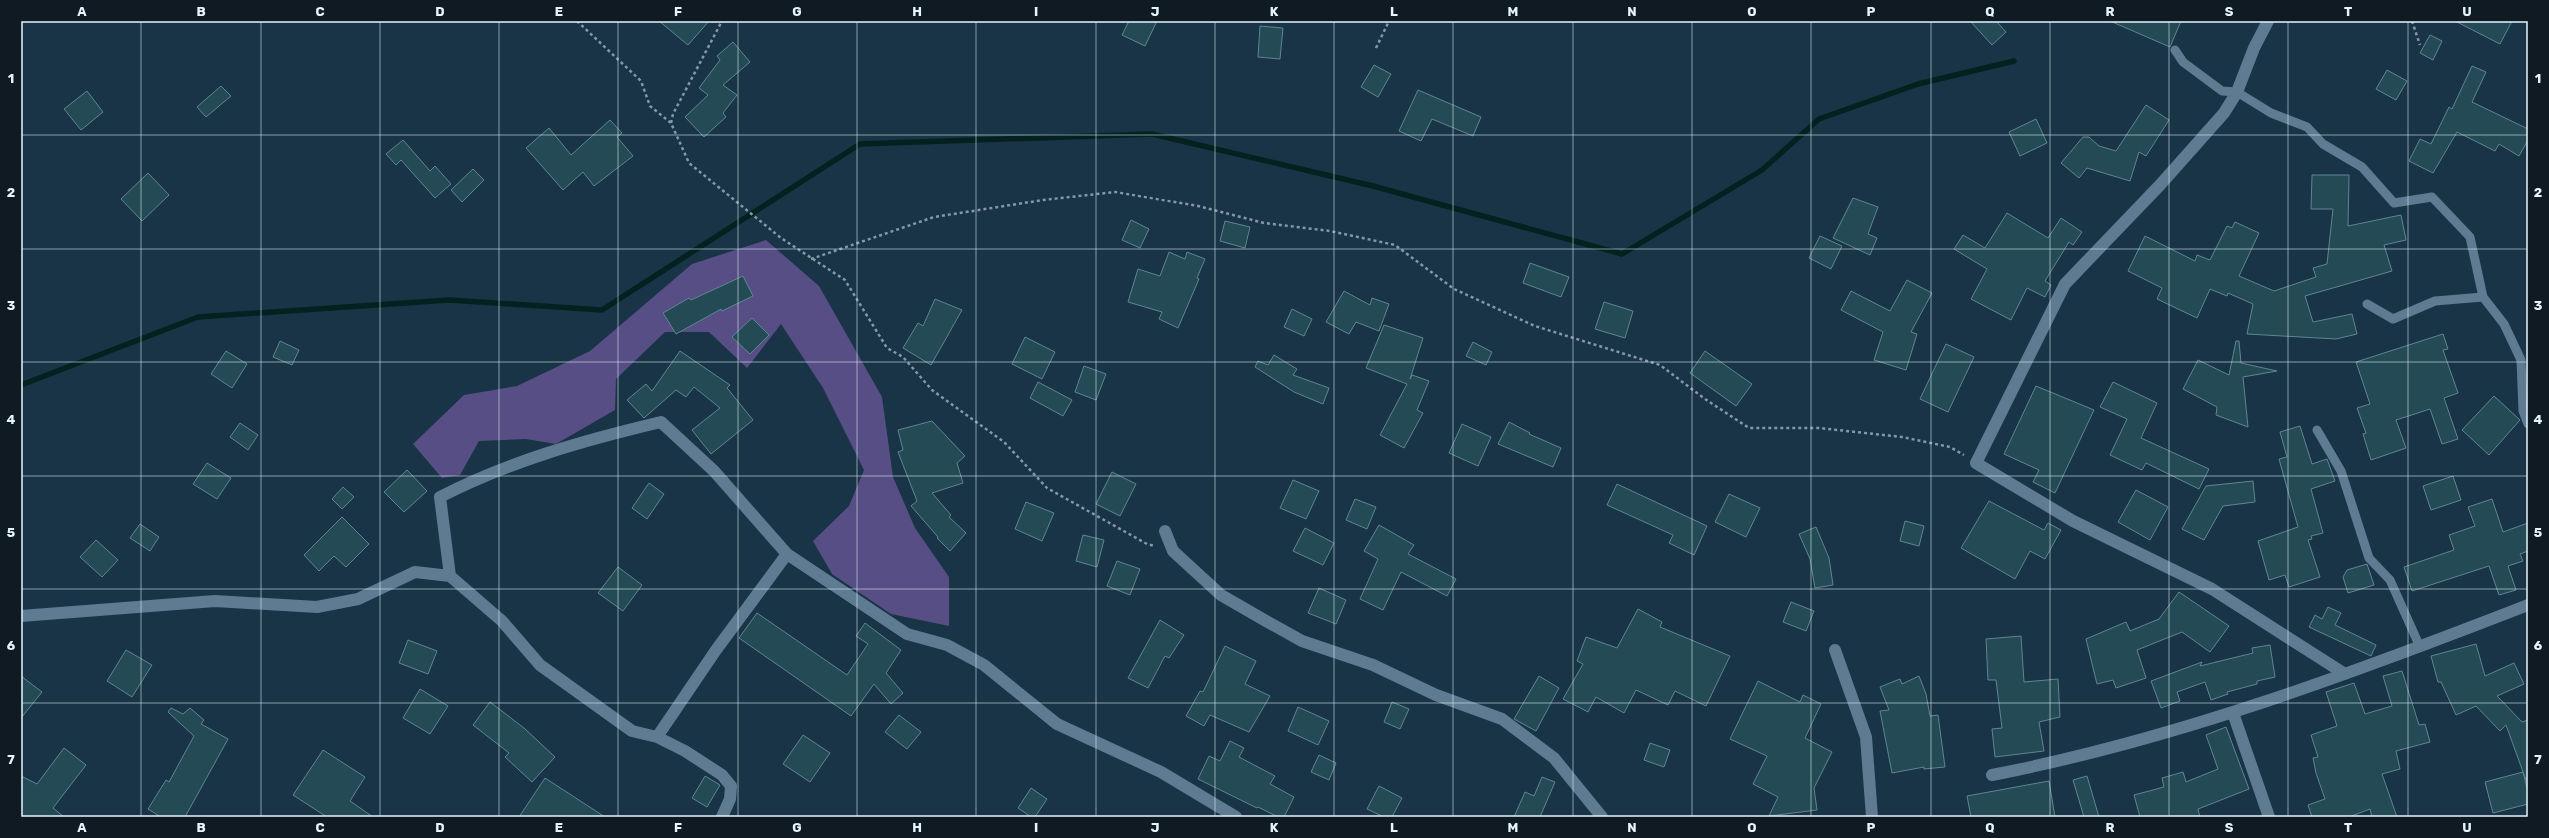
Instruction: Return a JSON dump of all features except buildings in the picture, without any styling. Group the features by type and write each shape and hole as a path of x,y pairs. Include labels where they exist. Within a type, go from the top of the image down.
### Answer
{"street":[{"path":"2268,21 2254,48 2237,92 2224,112 2165,179 2065,284 1976,463 2073,521 2212,589 2345,674"},
{"path":"450,576 440,497 476,478 584,440 661,422 714,471 787,554 907,634 947,645 984,665 1057,724 1162,772 1236,817"},
{"path":"1164,531 1173,551 1221,595 1302,641 1373,665 1436,695 1502,719 1554,758 1602,817"},
{"path":"657,737 716,650 787,554"},
{"path":"21,616 215,601 317,607 358,599 415,572 450,576 502,620 540,665 632,730 657,737 685,751 722,775 731,786 730,799 722,817"},
{"path":"1992,775 2060,762 2233,713 2420,647 2528,605"},
{"path":"1835,650 1866,737 1872,817"},
{"path":"2233,713 2269,817"}],"lane":[{"path":"2175,50 2183,62 2222,90 2237,92 2271,113 2307,127 2323,144 2362,167 2394,203 2432,197 2470,236 2483,297 2504,324 2520,360 2523,411 2528,424"},
{"path":"2367,304 2393,319 2435,301 2483,297"},
{"path":"2317,430 2341,471 2370,558 2390,580 2420,647"}],"path":[{"path":"577,21 641,81 650,106 670,123 689,163 781,238 845,280 887,348 903,357 932,390 1004,442 1047,488 1147,544 1173,551"},
{"path":"670,123 673,114 722,21"},
{"path":"1376,48 1389,21"},
{"path":"2412,21 2420,45"},
{"path":"811,259 934,217 1042,200 1115,192 1198,206 1264,224 1330,231 1395,245 1454,289 1528,323 1660,364 1705,399 1749,428 1819,428 1902,437 1950,447 1976,463"}],"shaded area":[{"path":"766,240 819,286 882,397 893,477 915,528 949,577 949,626 891,614 832,574 813,541 849,506 864,470 823,388 781,324 747,368 709,332 665,332 616,379 615,410 556,444 526,439 479,441 460,475 442,478 413,444 464,395 517,386 590,351 692,264"}],"waterway":[{"path":"21,385 198,317 449,300 602,310 860,144 1152,134 1373,186 1622,254 1762,170 1819,119 1918,84 2014,61"}]}
